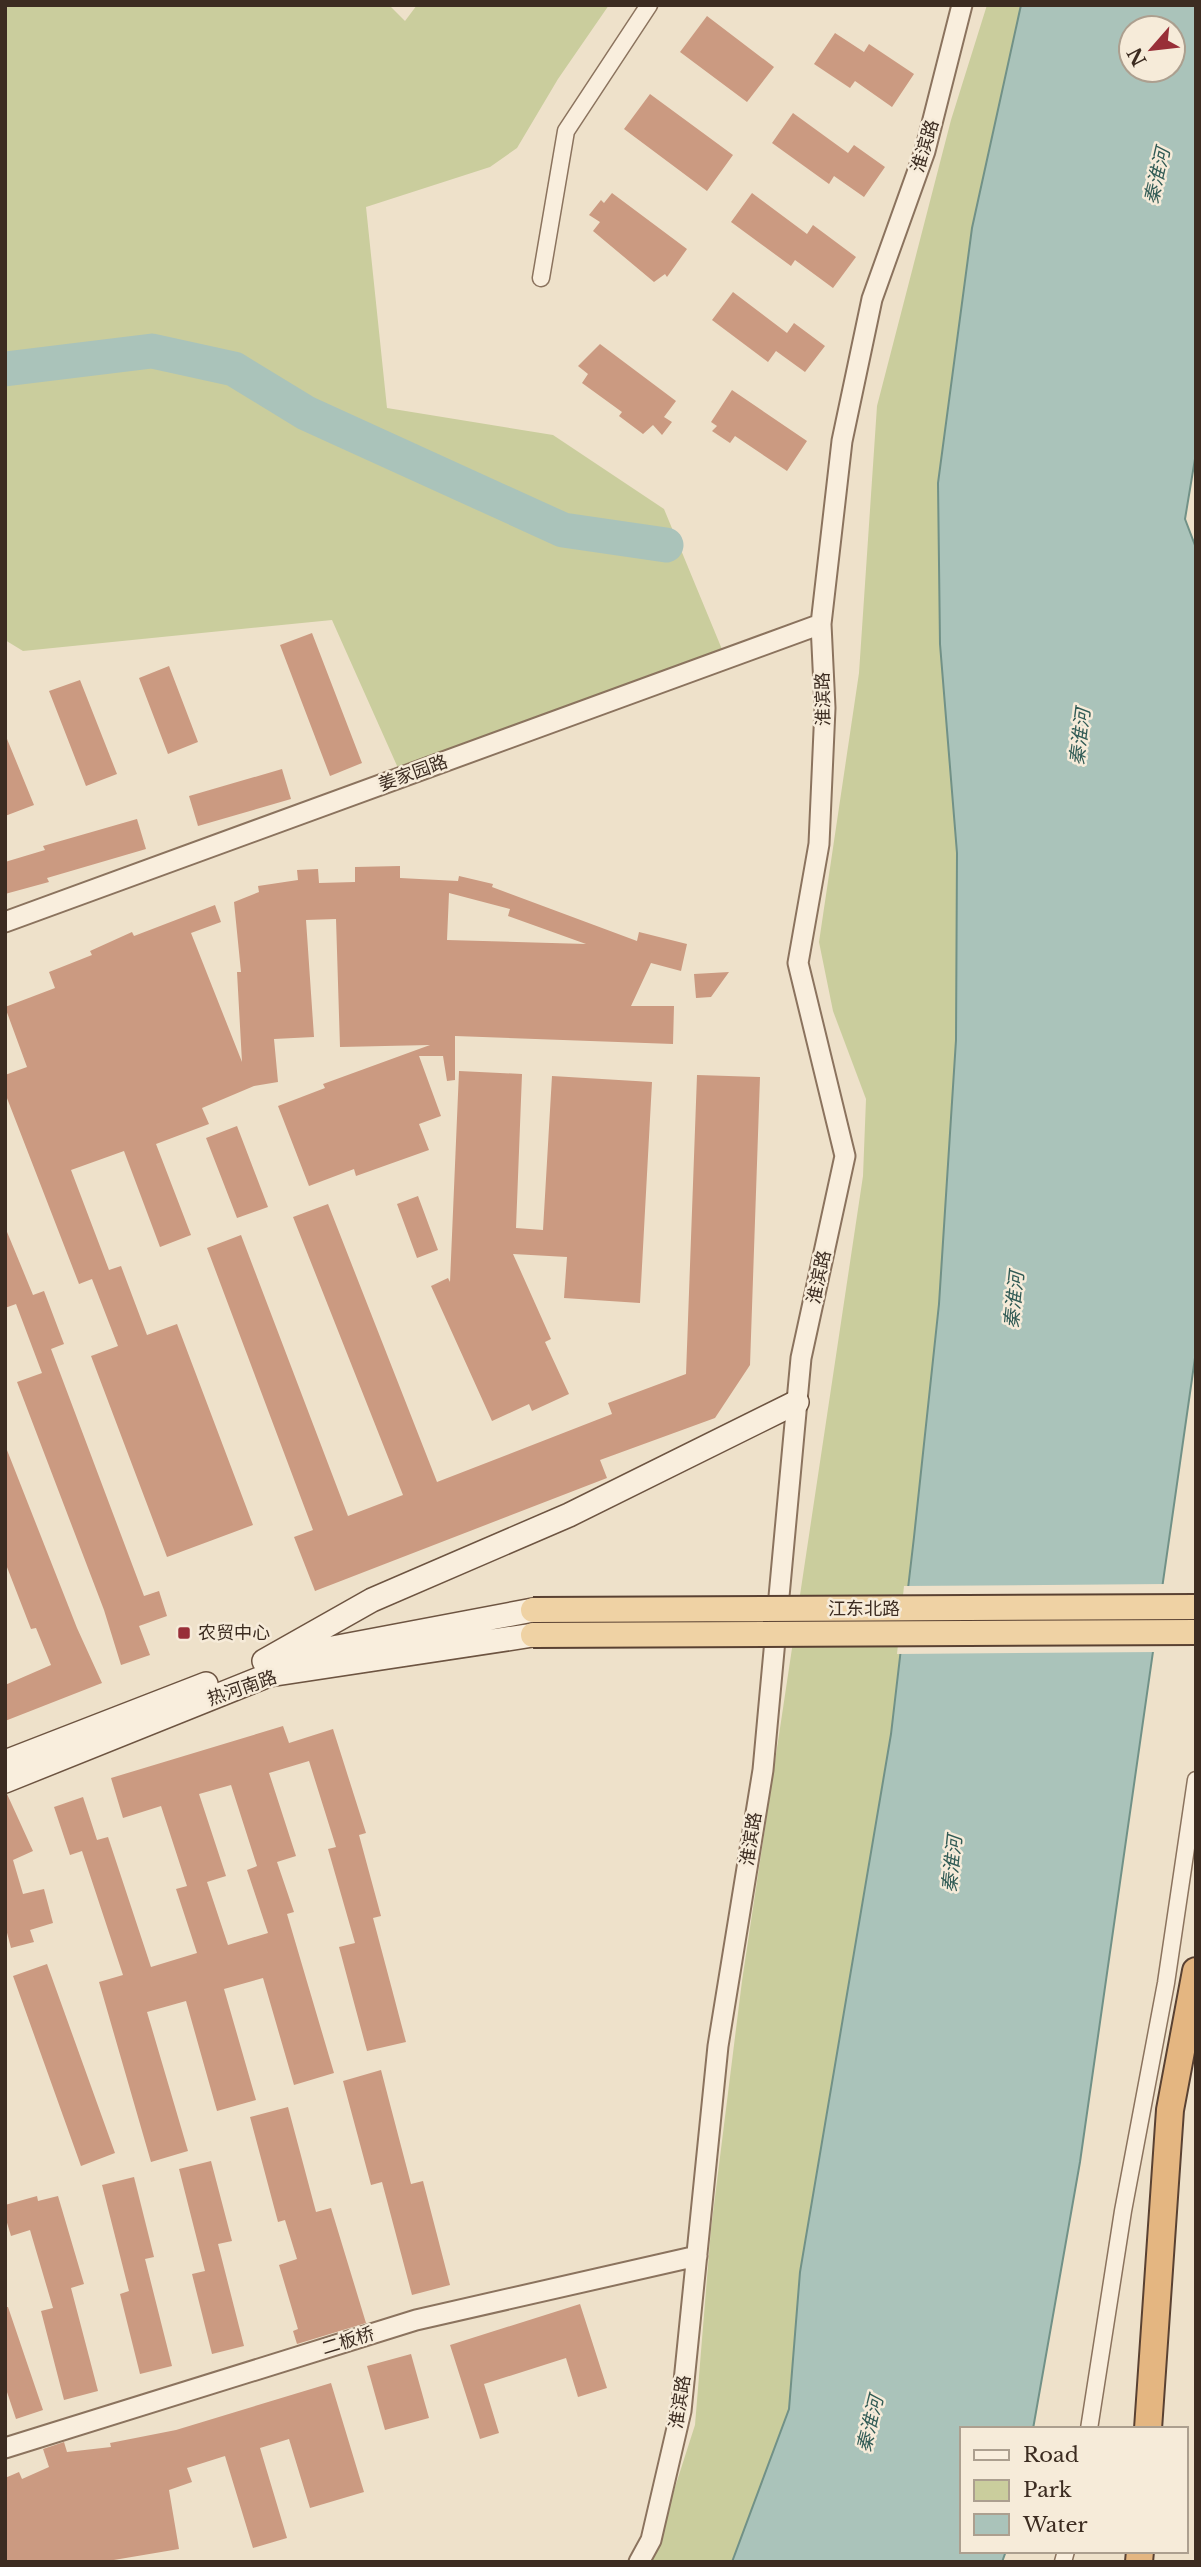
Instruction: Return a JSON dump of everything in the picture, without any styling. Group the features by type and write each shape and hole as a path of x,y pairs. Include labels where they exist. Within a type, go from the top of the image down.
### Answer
{"highway":[{"path":"1149,2427 1170,2110 1196,1971"}],"main road":[{"path":"264,1661 372,1600 569,1515 797,1402"},
{"name":"江东北路","path":"533,1610 1196,1607"},
{"name":"热河南路","path":"5,1762 264,1661 533,1610"},
{"name":"江东北路","path":"533,1635 1196,1632"},
{"name":"热河南路","path":"5,1781 269,1675 533,1635"}],"street":[{"path":"541,278 566,131 649,5"},
{"name":"淮滨路","path":"639,2562 651,2540 681,2411 718,2046 763,1770 801,1358 845,1156 798,963 819,844 825,708 821,624 842,441 872,299 925,151 962,5"},
{"name":"姜家园路","path":"5,922 821,624"},
{"path":"1089,2427 1124,2211 1166,1983 1196,1780"},
{"name":"二板桥","path":"5,2448 416,2320 698,2256"}],"green space":[{"path":"5,5 389,5 405,21 417,5 609,5 558,79 517,148 490,167 366,207 387,408 553,435 664,509 726,659 402,777 332,620 23,651 5,640"},
{"path":"987,5 1021,5 972,228 938,483 940,644 957,853 956,1040 939,1304 891,1734 800,2272 789,2409 732,2562 651,2562 695,2425 711,2229 742,1981 863,1176 866,1099 833,1011 819,942 859,673 877,406 951,120"}],"water":[{"name":"秦淮河","path":"1021,5 1196,5 1196,453 1185,519 1196,548 1196,1351 1080,2162 1033,2427 960,2427 960,2553 1005,2553 1002,2562 732,2562 789,2409 800,2272 891,1734 914,1537 939,1304 956,1040 957,853 940,644 938,483 972,228"}],"pier":[{"path":"1166,1584 1157,1652 897,1654 904,1586"}],"building":[{"path":"707,16 774,67 747,102 680,52"},
{"path":"835,33 864,52 869,44 914,74 892,107 855,81 850,88 814,64"},
{"path":"650,94 733,155 707,191 624,129"},
{"path":"793,113 848,153 854,145 885,167 864,197 834,176 829,184 772,143"},
{"path":"612,193 687,249 667,277 665,274 654,282 593,231 600,222 589,215 601,200 604,203"},
{"path":"752,193 807,234 813,225 856,257 833,288 795,260 791,266 731,222"},
{"path":"733,292 787,333 794,323 825,346 805,372 776,351 768,362 712,320"},
{"path":"600,344 676,401 664,417 672,422 662,435 653,425 643,434 619,416 622,412 582,383 588,374 578,366"},
{"path":"732,390 807,441 787,471 735,436 730,443 712,431 717,426 711,422"},
{"path":"312,633 362,763 330,776 280,645"},
{"path":"169,666 198,742 168,754 139,678"},
{"path":"80,680 117,774 86,786 49,691"},
{"path":"5,734 34,805 5,816"},
{"path":"282,769 291,799 198,826 189,796"},
{"path":"137,819 146,849 47,878 49,882 5,894 5,862 45,850 43,846"},
{"path":"400,866 400,878 458,881 459,876 493,884 492,887 637,941 639,932 687,944 681,971 651,963 631,1006 674,1006 673,1044 455,1036 455,1080 447,1081 443,1056 419,1056 441,1116 419,1124 429,1150 356,1176 354,1169 309,1186 278,1106 325,1088 323,1084 430,1045 340,1047 336,919 306,920 314,1037 274,1039 278,1082 254,1086 202,1108 209,1124 156,1144 191,1235 160,1247 124,1151 71,1170 109,1270 121,1266 147,1335 177,1324 253,1525 167,1557 91,1356 118,1346 92,1279 79,1284 5,1093 5,1075 27,1067 5,1007 55,988 49,972 92,955 90,951 132,932 134,936 215,905 221,922 191,933 242,1062 237,972 241,972 234,902 259,892 258,886 298,880 297,870 318,869 319,883 355,882 355,867","holes":["449,893 510,909 508,916 586,944 447,940"]},
{"path":"729,972 711,997 696,998 694,974"},
{"path":"459,1071 522,1074 516,1228 543,1230 552,1076 652,1082 640,1303 564,1298 567,1257 513,1254 551,1339 545,1342 569,1394 532,1411 529,1404 492,1421 431,1286 448,1278 450,1282"},
{"path":"697,1075 760,1077 750,1365 715,1418 600,1460 607,1478 315,1591 294,1537 313,1530 207,1248 241,1235 348,1516 403,1495 293,1217 328,1204 437,1482 612,1414 608,1403 686,1374"},
{"path":"237,1126 268,1207 237,1218 206,1138"},
{"path":"418,1196 438,1250 417,1258 397,1204"},
{"path":"5,1227 33,1295 44,1291 64,1344 51,1349 144,1596 159,1591 167,1616 139,1626 150,1655 121,1665 104,1610 17,1382 42,1373 16,1304 5,1308"},
{"path":"5,1445 77,1628 102,1683 5,1721 5,1685 51,1665 36,1628 31,1629 5,1562"},
{"path":"283,1726 289,1743 333,1729 366,1833 359,1835 381,1916 373,1918 406,2042 367,2051 339,1947 355,1943 328,1849 336,1847 309,1761 269,1773 296,1856 277,1862 294,1912 287,1914 334,2073 294,2085 263,1978 224,1989 256,2100 217,2111 186,2001 147,2012 188,2151 151,2162 99,1982 123,1975 82,1851 70,1855 54,1807 83,1797 97,1840 108,1837 151,1967 197,1953 176,1889 187,1886 161,1806 123,1818 111,1778","holes":["231,1785 257,1866 247,1870 268,1933 228,1945 207,1882 226,1876 199,1794"]},
{"path":"7,1794 33,1851 13,1860 23,1894 44,1889 53,1923 30,1930 34,1942 11,1948 5,1925"},
{"path":"47,1964 115,2153 81,2166 13,1976"},
{"path":"381,2070 411,2184 423,2181 450,2285 412,2295 382,2182 371,2185 343,2081"},
{"path":"288,2107 316,2212 331,2208 366,2323 297,2344 293,2331 298,2329 279,2265 297,2259 285,2220 278,2222 250,2117"},
{"path":"211,2161 232,2241 218,2244 244,2346 212,2354 192,2274 205,2271 179,2169"},
{"path":"134,2177 154,2257 145,2259 172,2366 140,2374 120,2294 129,2291 102,2185"},
{"path":"37,2196 38,2201 58,2196 84,2284 71,2288 98,2391 64,2400 41,2311 53,2308 30,2230 11,2236 5,2216 5,2205"},
{"path":"580,2304 607,2388 578,2397 566,2358 484,2384 499,2433 480,2439 450,2345"},
{"path":"5,2307 8,2307 43,2410 16,2419 5,2386"},
{"path":"411,2354 429,2418 385,2430 367,2366"},
{"path":"331,2383 364,2492 310,2508 289,2439 260,2448 287,2538 253,2548 225,2456 187,2468 192,2482 169,2490 179,2549 102,2562 5,2562 5,2478 19,2472 22,2479 49,2467 43,2449 64,2442 67,2452 111,2447 110,2443 176,2430"}],"waterway":[{"path":"5,369 152,351 234,369 306,413 563,530 666,545"}],"place":[{"name":"农贸中心","path":"184,1633"}]}
